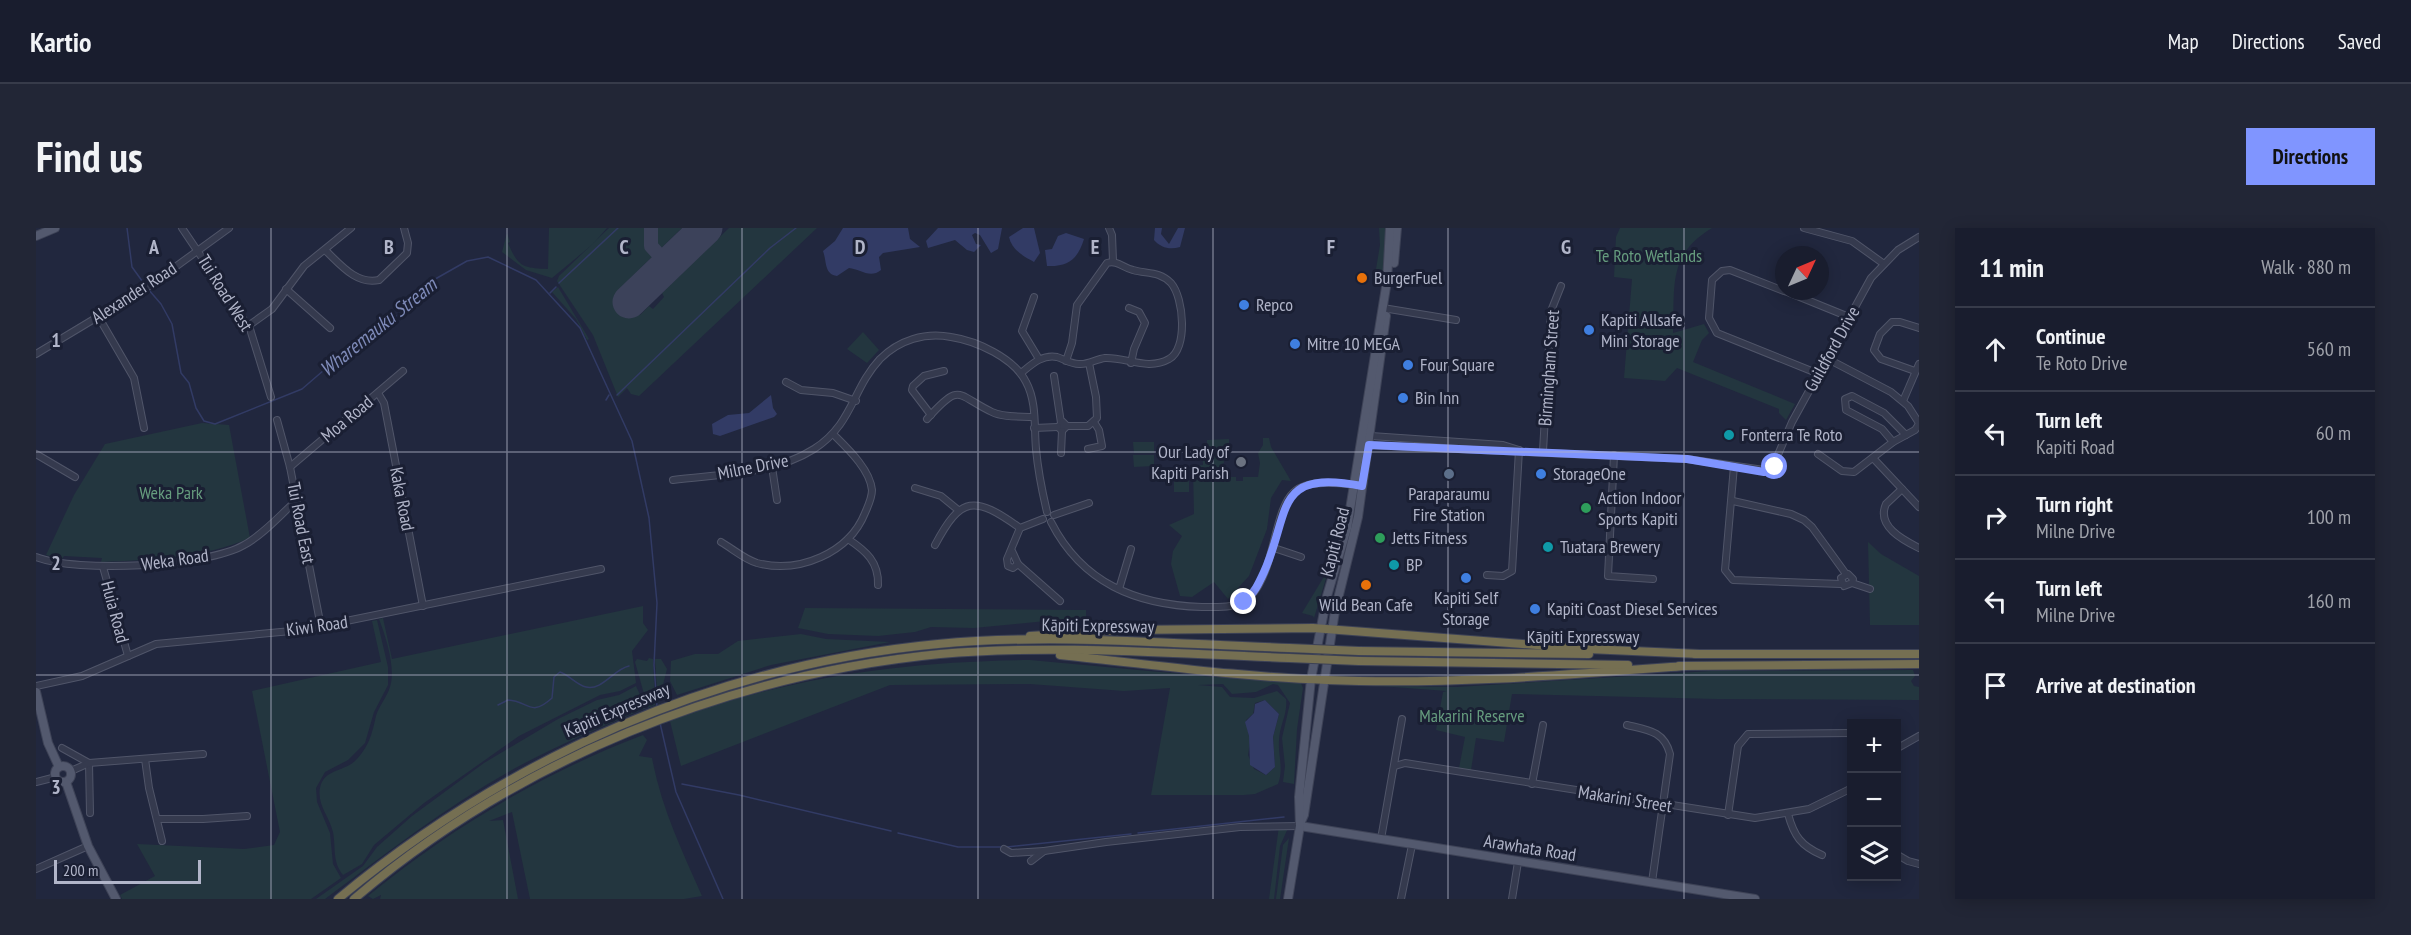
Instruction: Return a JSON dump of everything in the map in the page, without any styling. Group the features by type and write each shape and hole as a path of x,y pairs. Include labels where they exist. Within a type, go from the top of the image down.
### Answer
{"highway":[{"path":"997,640 1040,634 1123,630 1320,629 1588,649 1700,654"},
{"name":"Kāpiti Expressway","path":"338,899 415,839 468,804 525,770 630,720 747,680 818,663 938,644 997,640 1289,653 1359,661 1685,666 1786,663 1919,664"},
{"path":"1014,651 1217,672 1324,680 1498,678 1685,666"},
{"name":"Kāpiti Expressway","path":"354,899 473,812 576,756 683,711 752,689 872,663 940,654 1014,651 1919,654"}],"main road":[{"name":"Kapiti Road","path":"1288,899 1300,826 1304,815 1332,630 1362,486 1385,308 1390,228"},
{"name":"Kapiti Road","path":"1300,826 1299,797 1311,679 1320,629 1347,528 1362,426 1396,247 1397,228"},
{"path":"36,236 52,229"},
{"path":"1389,256 1396,247"},
{"path":"36,692 48,743 59,767 56,777 61,782 66,782"},
{"path":"59,767 66,766 71,771 71,776 66,782"},
{"path":"66,782 88,846 116,899"},
{"name":"Arawhata Road","path":"1300,826 1755,899"}],"street":[{"name":"Tui Road West","path":"182,228 248,326 271,397"},
{"name":"Alexander Road","path":"36,354 146,288 228,228"},
{"path":"248,326 272,309 299,271 351,228"},
{"path":"325,250 355,277 364,281 379,280 407,253 408,243 404,228"},
{"path":"1109,228 1112,235 1113,261"},
{"path":"1804,228 1852,242 1884,264"},
{"name":"Guildford Drive","path":"1734,466 1764,472 1775,467 1792,422 1871,278 1898,250 1919,237"},
{"path":"1113,261 1132,270 1160,275 1168,281 1178,301 1181,344 1174,356 1162,363 1131,363 1112,358 1080,365 1056,357 1039,359 1021,373 1032,398 1041,489 1047,512 1076,561 1095,578 1155,603 1169,606 1213,607 1238,604 1255,591 1274,548 1286,502 1296,490 1306,485 1353,484 1362,486"},
{"path":"1066,361 1072,343 1079,301 1095,283 1104,266 1113,261"},
{"path":"1775,288 1730,270 1722,271 1712,280 1710,324 1717,333 1819,375"},
{"name":"Birmingham Street","path":"1543,451 1551,311 1561,286"},
{"path":"286,289 330,328"},
{"path":"1034,297 1022,331 1039,359"},
{"path":"1806,300 1849,317"},
{"path":"1129,308 1140,312 1145,323 1131,363"},
{"path":"1385,308 1455,320"},
{"path":"98,316 134,378 144,429"},
{"path":"1915,371 1881,359 1874,350 1880,334 1892,322 1900,321 1919,328"},
{"name":"Milne Drive","path":"673,480 772,467 807,453 833,434 882,357 902,343 926,336 955,337 986,349 1007,361 1021,373"},
{"path":"1818,454 1842,471 1854,472 1919,425 1904,401 1885,388 1828,359"},
{"path":"1088,449 1102,446 1099,430 1094,422 1098,409 1089,363"},
{"path":"1904,401 1919,364"},
{"name":"Moa Road","path":"290,467 403,371"},
{"path":"944,371 924,376 913,386 912,390 929,417 951,396 957,394 967,396 994,413 1034,417"},
{"path":"1054,376 1062,427 1061,453"},
{"path":"786,382 801,390 833,393 856,401"},
{"name":"Kaka Road","path":"378,393 384,403 423,606"},
{"path":"1893,442 1882,429 1846,410 1845,399 1852,396 1877,408 1906,435"},
{"name":"Tui Road East","path":"277,420 290,467 321,627"},
{"path":"1034,428 1082,427 1094,422"},
{"path":"1362,426 1368,440 1386,446 1687,459 1734,466 1733,501 1725,570 1733,580 1841,584 1847,587 1852,583"},
{"path":"721,542 757,563 790,566 820,558 848,539 864,517 872,490 862,466 833,434"},
{"path":"1358,453 1368,440 1395,437 1508,445 1519,450"},
{"path":"1386,446 1395,437"},
{"path":"1451,441 1451,449"},
{"path":"1487,575 1503,576 1512,571 1519,450"},
{"path":"36,454 75,477"},
{"path":"1614,455 1608,576 1653,579"},
{"path":"1873,458 1919,507"},
{"path":"772,467 777,500"},
{"path":"915,488 941,496 957,509"},
{"path":"1902,489 1886,504 1885,520 1891,530 1919,548"},
{"name":"Weka Road","path":"36,557 66,564 103,567 154,565 221,553 242,546 297,500"},
{"path":"1733,501 1791,514 1804,520 1812,527 1846,574 1852,577 1852,583"},
{"path":"1018,564 1013,568 1008,566 1007,559 1020,528 1043,519 1052,519 1089,503"},
{"path":"935,545 957,509 965,505 992,511 1020,528"},
{"path":"1043,519 1047,512"},
{"path":"848,539 870,554 878,575 878,585"},
{"path":"1274,548 1301,557"},
{"path":"1119,589 1131,549"},
{"path":"1012,551 1018,564 1060,601"},
{"name":"Huia Road","path":"103,567 128,656"},
{"name":"Kiwi Road","path":"36,686 82,676 156,644 321,627 601,569"},
{"path":"1841,584 1841,578 1846,574"},
{"path":"1852,583 1870,589"},
{"path":"1381,839 1402,720"},
{"path":"1533,784 1543,725"},
{"path":"1627,725 1656,731 1663,736 1668,746 1670,761 1652,882"},
{"path":"1728,815 1738,746 1748,734 1847,733"},
{"path":"1901,746 1919,736"},
{"path":"62,748 89,763"},
{"path":"71,771 89,763 203,754"},
{"path":"145,759 162,841"},
{"path":"89,763 90,813"},
{"name":"Makarini Street","path":"1395,766 1405,763 1663,805 1760,818 1815,807 1847,792"},
{"path":"36,782 56,777"},
{"path":"1788,814 1794,835 1806,848 1822,855"},
{"path":"157,819 247,816"},
{"path":"1004,849 1011,853 1240,827 1300,826"},
{"path":"1401,899 1412,844"},
{"path":"36,868 88,846"},
{"path":"1030,861 1044,850"},
{"path":"1901,857 1919,864"},
{"path":"1512,899 1518,862"}],"green space":[{"path":"549,228 607,228 593,244 552,278 526,270 502,252 507,233 510,242 508,243 518,262 527,267 548,269"},
{"path":"609,228 682,228 617,291 640,315 649,306 653,309 664,297 662,293 729,228 817,228 639,396 631,394 627,388 618,397 593,335 557,281 559,276"},
{"path":"1379,228 1387,228 1385,273 1374,281 1380,245"},
{"name":"Te Roto Wetlands","path":"1620,228 1712,228 1697,238 1680,261 1674,287 1673,333 1704,324 1709,333 1702,340 1693,362 1795,404 1786,420 1779,413 1779,409 1677,368 1665,381 1624,378 1632,279 1614,277 1616,237"},
{"path":"558,287 589,339 587,340 576,319 552,292"},
{"path":"863,332 879,350 867,363 847,349"},
{"name":"Weka Park","path":"202,423 229,425 250,538 214,550 158,559 101,562 102,558 64,556 62,559 46,555 74,495 105,444"},
{"path":"1263,438 1269,438 1271,447 1291,481 1282,480 1271,498 1267,529 1249,576 1228,599 1214,582 1192,597 1180,596 1171,564 1173,551 1182,536 1169,525 1194,514 1193,468 1204,468 1192,466 1203,465 1202,448 1207,447 1207,440 1229,439 1229,451 1223,452 1224,463 1221,464 1224,465 1224,477 1236,477 1236,481 1243,481 1243,477 1258,477 1260,463 1258,453 1263,445"},
{"path":"1133,442 1154,442 1154,453 1134,453"},
{"path":"1133,455 1154,455 1154,466 1134,467"},
{"path":"1181,469 1189,469 1189,492 1174,492 1174,475 1180,475"},
{"path":"1868,542 1881,554 1919,576 1919,625 1870,625"},
{"path":"1327,575 1314,618 1302,613"},
{"path":"643,606 643,623 648,630 632,651 636,683 620,691 600,695 519,736 424,803 374,845 362,864 343,875 336,859 333,832 320,800 320,788 325,777 350,765 364,751 377,712 390,687 391,662 379,619 383,618 392,659"},
{"path":"805,608 1086,610 1086,617 974,628 931,627 915,632 878,636 828,634 798,628"},
{"path":"377,620 388,667 388,685 374,712 365,743 348,760 325,772 316,788 317,802 330,833 333,864 341,878 311,899 122,899 120,895 155,876 137,844 244,849 274,845 280,832 252,691 381,662 372,621"},
{"path":"801,634 826,639 890,642 771,665 677,695 670,681 671,661 695,654 718,654 738,641"},
{"path":"649,658 653,659 655,705 648,708 635,662 637,659 647,661"},
{"path":"655,659 661,659 667,669 658,704"},
{"path":"1030,660 1214,677 1300,681 1303,688 1297,729 1294,784 1283,782 1285,766 1282,738 1290,703 1278,685 1273,684 1256,692 1232,694 1223,684 1198,685 1222,687 1230,697 1254,698 1277,691 1286,699 1286,710 1279,736 1281,773 1278,784 1255,794 1151,795 1170,688 1124,691 1030,684 890,685 681,766 670,721 758,693 847,674 984,661","holes":["1265,700 1279,714 1273,737 1275,767 1266,775 1254,769 1248,755 1250,742 1246,720 1253,714 1255,703"]},
{"name":"Makarini Reserve","path":"1913,670 1915,676 1911,681 1914,686 1919,687 1919,700 1717,699 1512,694 1504,742 1476,738 1471,770 1459,768 1465,737 1436,730 1443,692 1447,691 1380,686 1457,687 1711,671"},
{"path":"636,686 646,708 552,749 495,780 421,828 325,899 316,899 363,866 377,847 412,816 484,763 558,719 597,700 619,695"},
{"path":"643,735 647,740 639,756 652,758 667,811 702,896 684,899 530,899 512,812 489,821 503,820 518,899 380,899 381,895 373,899 368,896 432,848 499,804 570,767"},
{"path":"1279,826 1288,828 1280,846 1274,899 1269,899"},
{"path":"1289,838 1280,899 1276,899 1283,845"}],"water":[{"path":"843,228 908,228 910,239 920,247 883,253 879,257 881,270 877,273 869,274 849,268 837,276 828,270 823,251 835,241"},
{"path":"938,228 1002,228 998,249 991,253 980,235 975,233 972,235 976,244 981,245 974,252 967,250 955,240 928,248 926,241"},
{"path":"1023,228 1034,228 1040,253 1034,262 1022,255 1010,242 1009,237"},
{"path":"1155,228 1162,228 1161,234 1169,244 1178,228 1185,228 1180,247 1166,248 1157,243 1154,240"},
{"path":"1066,233 1084,239 1079,252 1066,263 1047,266 1045,250 1052,249 1058,236"},
{"path":"771,395 773,408 777,414 774,417 720,436 713,434 712,424 728,415 749,413"},
{"path":"1265,700 1279,714 1273,737 1275,767 1266,775 1250,765 1249,736 1245,722 1254,713 1255,704"}],"waterway":[{"name":"Wharemauku Stream","path":"127,228 132,267 145,285"},
{"path":"559,283 618,228"},
{"path":"617,395 770,248 796,228"},
{"name":"Wharemauku Stream","path":"148,289 161,304 172,324 181,373 189,383 196,408 204,421 215,424 302,389 367,333 393,320 430,282 467,261 488,257 536,280 580,328 632,441 649,518 657,603 654,665 657,707"},
{"path":"550,293 556,287"},
{"name":"Wharemauku Stream","path":"606,400 609,395"},
{"path":"498,705 508,700 534,708 545,704 552,698 554,677 560,672 583,686 592,687 603,683 618,671 629,666"},
{"name":"Wharemauku Stream","path":"660,723 676,792 723,899"},
{"path":"682,784 891,831"},
{"path":"1138,833 1284,817"},
{"path":"898,833 958,847 1002,847"},
{"path":"1007,847 1131,834"}],"taxiway":[{"path":"651,228 651,246 668,265"}],"runway":[{"path":"629,302 706,228"}],"place":[{"name":"BurgerFuel","path":"1362,278"},
{"name":"Repco","path":"1244,305"},
{"name":"Kapiti Allsafe Mini Storage","path":"1589,330"},
{"name":"Mitre 10 MEGA","path":"1295,344"},
{"name":"Four Square","path":"1408,365"},
{"name":"Bin Inn","path":"1403,398"},
{"name":"Fonterra Te Roto","path":"1729,435"},
{"name":"Our Lady of Kapiti Parish","path":"1241,462"},
{"name":"Paraparaumu Fire Station","path":"1449,474"},
{"name":"StorageOne","path":"1541,474"},
{"name":"Action Indoor Sports Kapiti","path":"1586,508"},
{"name":"Jetts Fitness","path":"1380,538"},
{"name":"Tuatara Brewery","path":"1548,547"},
{"name":"BP","path":"1394,565"},
{"name":"Kapiti Self Storage","path":"1466,578"},
{"name":"Wild Bean Cafe","path":"1366,585"},
{"name":"Kapiti Coast Diesel Services","path":"1535,609"}],"route":[{"path":"1244,602 1259,584 1274,548 1286,502 1293,492 1306,485 1362,486 1369,445 1687,459 1764,472 1771,471 1775,467"}]}
